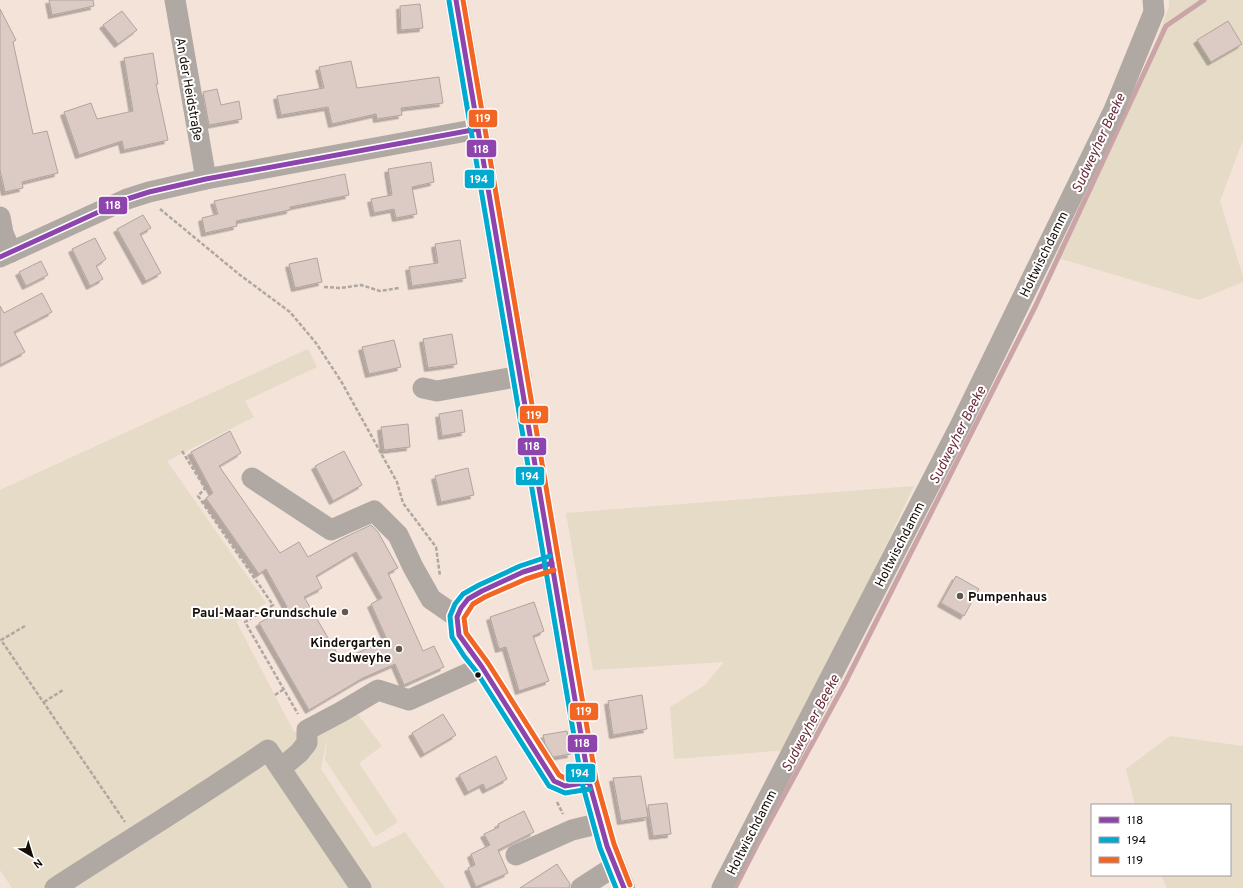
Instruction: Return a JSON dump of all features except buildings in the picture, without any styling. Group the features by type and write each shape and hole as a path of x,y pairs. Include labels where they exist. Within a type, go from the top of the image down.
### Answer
{"main road":[{"path":"456,0 589,782 607,846 624,888"}],"street":[{"name":"An der Heidstraße","path":"174,0 206,179"},
{"name":"Holtwischdamm","path":"722,888 960,426 1114,110 1154,12 1153,0"},
{"path":"0,217 6,255 127,199 149,192 206,179 478,129"},
{"path":"423,388 437,391 521,376"},
{"path":"252,478 331,530 374,511 398,535 413,567 431,599 457,617"},
{"path":"552,563 523,572 468,599 461,608 457,617 459,635 482,667 554,781 565,786 589,782"},
{"path":"281,768 299,753 306,743 307,730 378,690 408,700 482,667"},
{"path":"55,888 135,835 224,780 268,750 361,888"},
{"path":"516,855 572,830 601,823"},
{"path":"581,888 615,866"}],"path":[{"path":"149,192 154,202 164,214 290,312 316,343 341,381 350,400 397,482 403,503 436,547 440,579"},
{"path":"324,287 341,288 361,285 380,291 399,288"},
{"path":"182,451 205,488 198,496 274,605 245,622 307,730"},
{"path":"25,626 1,640 119,814 135,835"},
{"path":"275,695 284,689"},
{"path":"44,702 63,690"},
{"path":"554,781 552,792 572,830"}],"shaded area":[{"path":"1169,0 1243,0 1243,140 1220,201 1243,277 1243,282 1199,300 1055,257 1132,104 1169,7"},
{"path":"308,349 317,367 245,401 254,417 167,461 266,603 236,621 294,732 329,729 355,711 382,746 359,763 398,822 376,836 325,760 327,738 321,769 373,848 405,832 445,888 12,888 0,870 0,490"},
{"path":"914,486 788,750 674,759 670,707 705,685 724,662 593,670 566,513"},
{"path":"1170,736 1243,746 1243,888 1167,888 1161,876 1231,876 1231,804 1135,804 1126,769"}],"waterway":[{"name":"Sudweyher Beeke","path":"735,888 844,685 1035,307 1166,26 1204,0"}],"transit line":[{"name":"118","path":"456,0 589,782 607,846 624,888"},
{"name":"119","path":"463,0 596,780 614,844 630,885"},
{"name":"194","path":"449,1 582,783 600,848 616,888"},
{"name":"118","path":"0,257 127,199 149,192 206,179 478,129"},
{"name":"194","path":"550,556 520,566 463,594 455,604 450,616 452,637 476,671 549,786 565,793 590,789"},
{"name":"118","path":"552,563 523,572 468,599 461,608 457,617 459,635 482,667 554,781 565,786 589,782"},
{"name":"119","path":"554,570 526,579 485,597 473,604 464,618 466,633 488,663 559,775 566,779 588,775"}],"place":[{"name":"Pumpenhaus","path":"960,596"},
{"name":"Paul-Maar-Grundschule","path":"345,612"},
{"name":"Kindergarten Sudweyhe","path":"399,649"}]}
